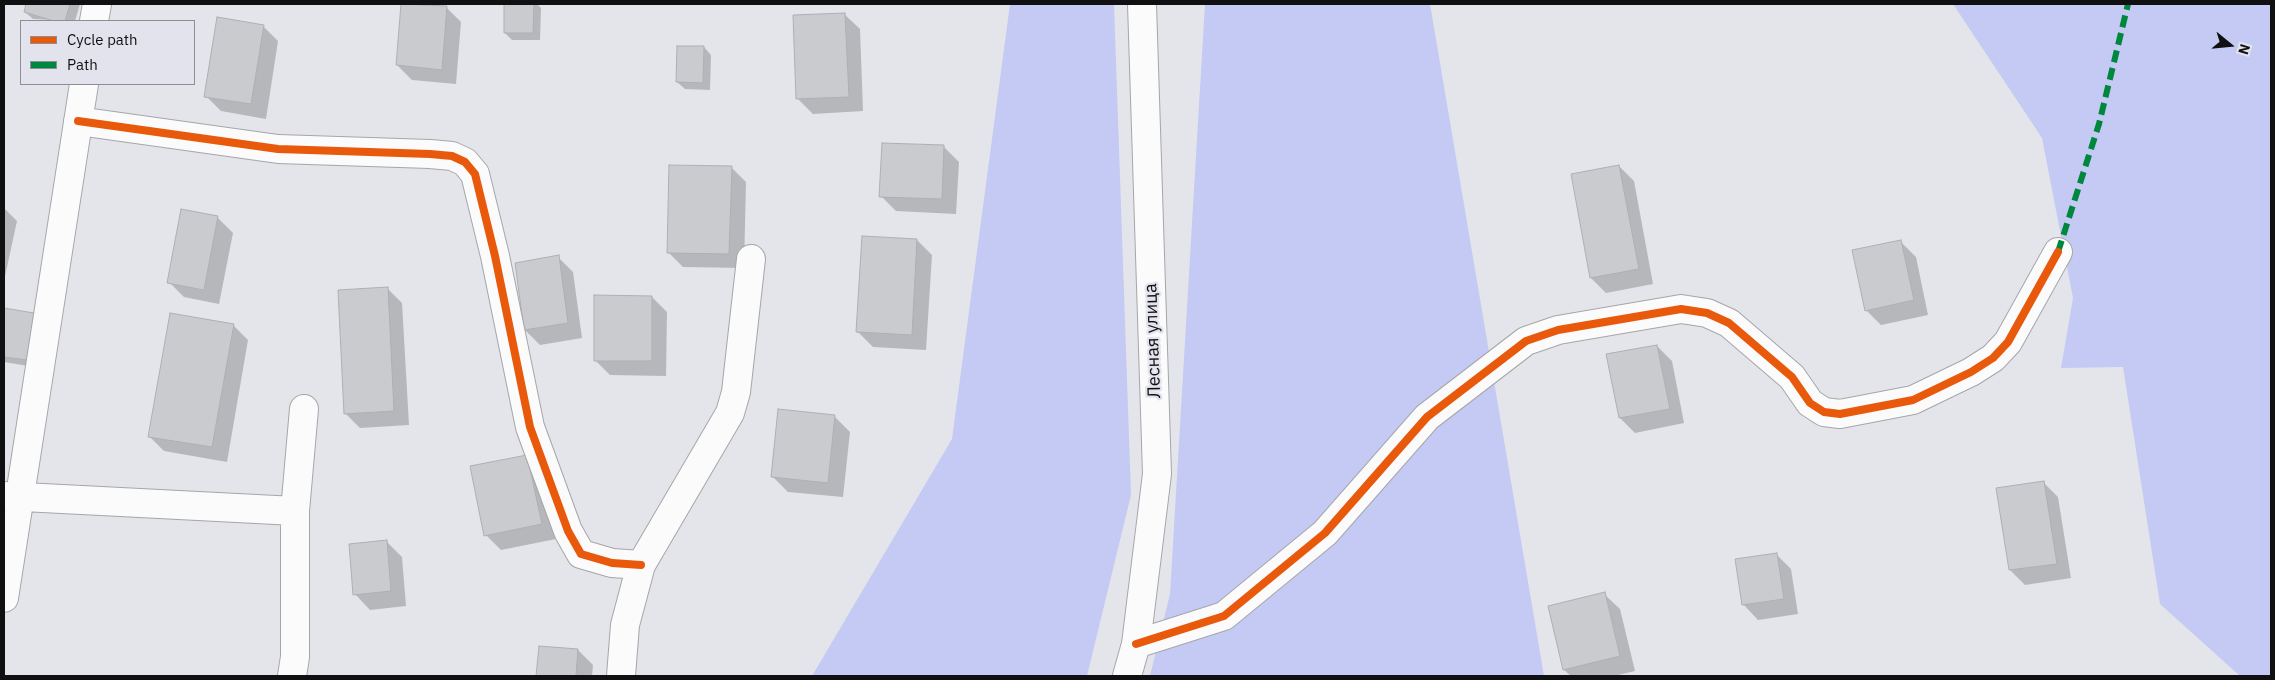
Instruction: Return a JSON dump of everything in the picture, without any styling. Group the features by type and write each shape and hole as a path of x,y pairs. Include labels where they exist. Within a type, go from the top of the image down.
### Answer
{"street":[{"path":"94,20 97,4"},
{"name":"Лесная улица","path":"1127,676 1136,644 1157,474 1142,4"},
{"path":"4,598 12,496 84,85"},
{"path":"78,121 278,149 430,154 452,156 466,162 475,174 495,256 530,427 568,531 581,554 612,563 641,564"},
{"path":"1136,644 1224,616 1325,533 1427,417 1526,341 1558,330 1681,309 1707,313 1729,323 1792,377 1810,403 1824,412 1840,414 1914,400 1971,372 1992,358 2008,342 2058,252"},
{"path":"621,676 625,625 641,564 730,414 736,392 751,259"},
{"path":"292,676 295,657 295,510 304,409"},
{"path":"12,496 295,510"}],"shaded area":[{"path":"1010,4 1114,4 1131,495 1087,676 812,676 952,439"},
{"path":"1205,4 1430,4 1544,676 1150,676 1170,594"},
{"path":"1953,4 2271,4 2271,676 2240,676 2160,604 2123,367 2061,368 2073,298 2042,138"}],"building":[{"path":"26,4 70,4 65,20 51,20 24,12"},
{"path":"401,4 447,6 442,70 396,65"},
{"path":"504,4 534,4 533,33 504,33"},
{"path":"845,13 849,97 796,99 793,15"},
{"path":"217,17 264,25 251,104 204,97"},
{"path":"677,46 704,46 703,83 676,82"},
{"path":"882,143 944,145 942,199 879,197"},
{"path":"669,165 732,166 729,254 667,253"},
{"path":"1619,165 1639,269 1590,278 1571,174"},
{"path":"181,209 218,216 204,290 167,283"},
{"path":"862,236 917,239 912,335 856,332"},
{"path":"1901,240 1914,300 1865,311 1852,250"},
{"path":"559,255 568,323 524,330 515,263"},
{"path":"388,287 394,411 344,414 338,290"},
{"path":"594,295 652,296 652,361 594,361"},
{"path":"4,308 34,313 27,360 4,357"},
{"path":"170,313 234,324 212,447 148,437"},
{"path":"1657,345 1670,409 1619,418 1606,354"},
{"path":"778,409 835,415 828,483 771,477"},
{"path":"527,455 542,524 484,536 470,466"},
{"path":"2044,481 2057,564 2009,570 1996,488"},
{"path":"387,540 391,591 353,595 349,544"},
{"path":"1777,553 1784,599 1742,605 1735,559"},
{"path":"1605,592 1620,656 1563,670 1548,606"},
{"path":"539,646 578,649 576,676 536,676"}],"marked path":[{"path":"2058,252 2099,124 2128,4"}],"cycle path":[{"path":"78,121 278,149 430,154 452,156 465,162 475,174 495,256 530,427 568,531 581,554 612,563 641,565"},
{"path":"1136,644 1224,616 1325,533 1427,417 1526,341 1558,330 1681,309 1707,313 1729,323 1792,377 1810,403 1824,412 1840,414 1913,400 1971,372 1993,358 2008,342 2058,252"}]}
